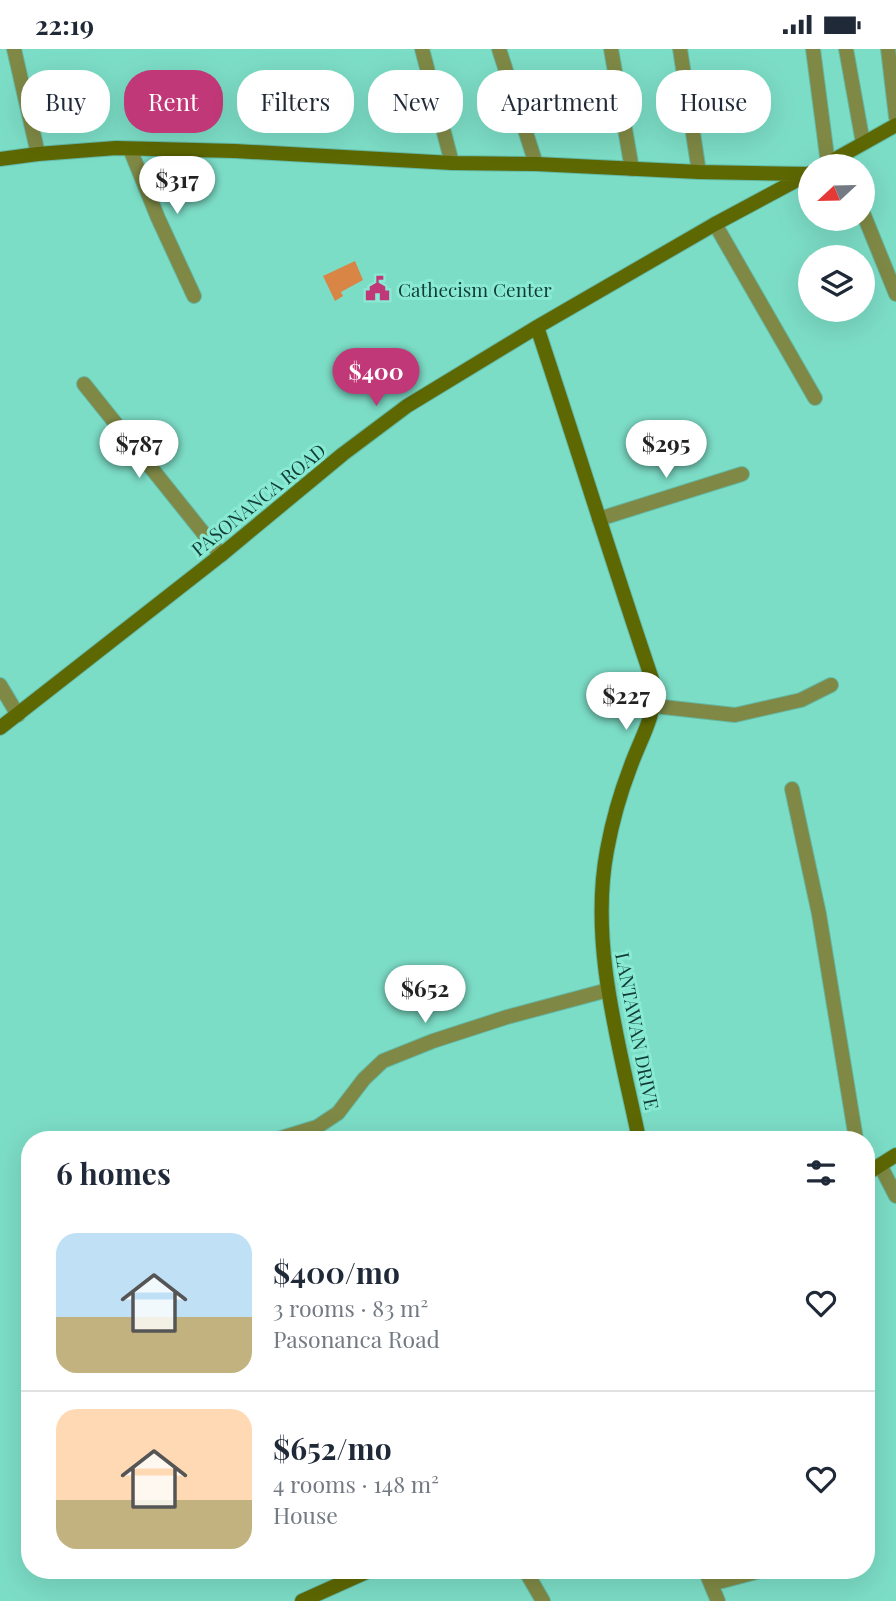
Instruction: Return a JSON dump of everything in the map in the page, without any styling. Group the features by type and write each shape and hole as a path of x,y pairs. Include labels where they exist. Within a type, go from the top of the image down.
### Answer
{"street":[{"path":"14,49 38,154"},
{"path":"422,49 452,163"},
{"path":"499,49 536,164"},
{"path":"611,49 632,169"},
{"path":"680,49 699,172"},
{"path":"813,49 832,154"},
{"path":"846,49 863,143"},
{"path":"888,49 896,117"},
{"path":"847,154 896,125"},
{"name":"PASONANCA ROAD","path":"0,159 116,148 235,151 452,163 798,173"},
{"path":"130,149 194,296"},
{"name":"PASONANCA ROAD","path":"0,729 221,555 343,454 407,407 537,327 798,179"},
{"path":"715,224 815,398"},
{"path":"870,231 896,293"},
{"name":"LANTAWAN DRIVE","path":"537,327 655,688 654,706 648,726 630,767 615,817 607,851 602,899 603,951 608,990 637,1131"},
{"path":"84,384 221,555"},
{"path":"599,519 742,474"},
{"path":"0,685 18,715"},
{"path":"654,706 735,715 801,701 831,685"},
{"path":"792,789 819,914 855,1131"},
{"path":"321,1131 364,1079 383,1062 433,1041 507,1017 608,990"},
{"path":"875,1168 896,1155"},
{"path":"880,1165 896,1196"},
{"path":"302,1601 351,1579"},
{"path":"530,1579 543,1601"},
{"path":"709,1579 718,1601"},
{"path":"711,1584 730,1579"}],"shaded area":[{"path":"355,261 363,280 341,292 343,296 335,301 323,276"}],"place":[{"name":"Cathecism Center","path":"378,289"}]}
